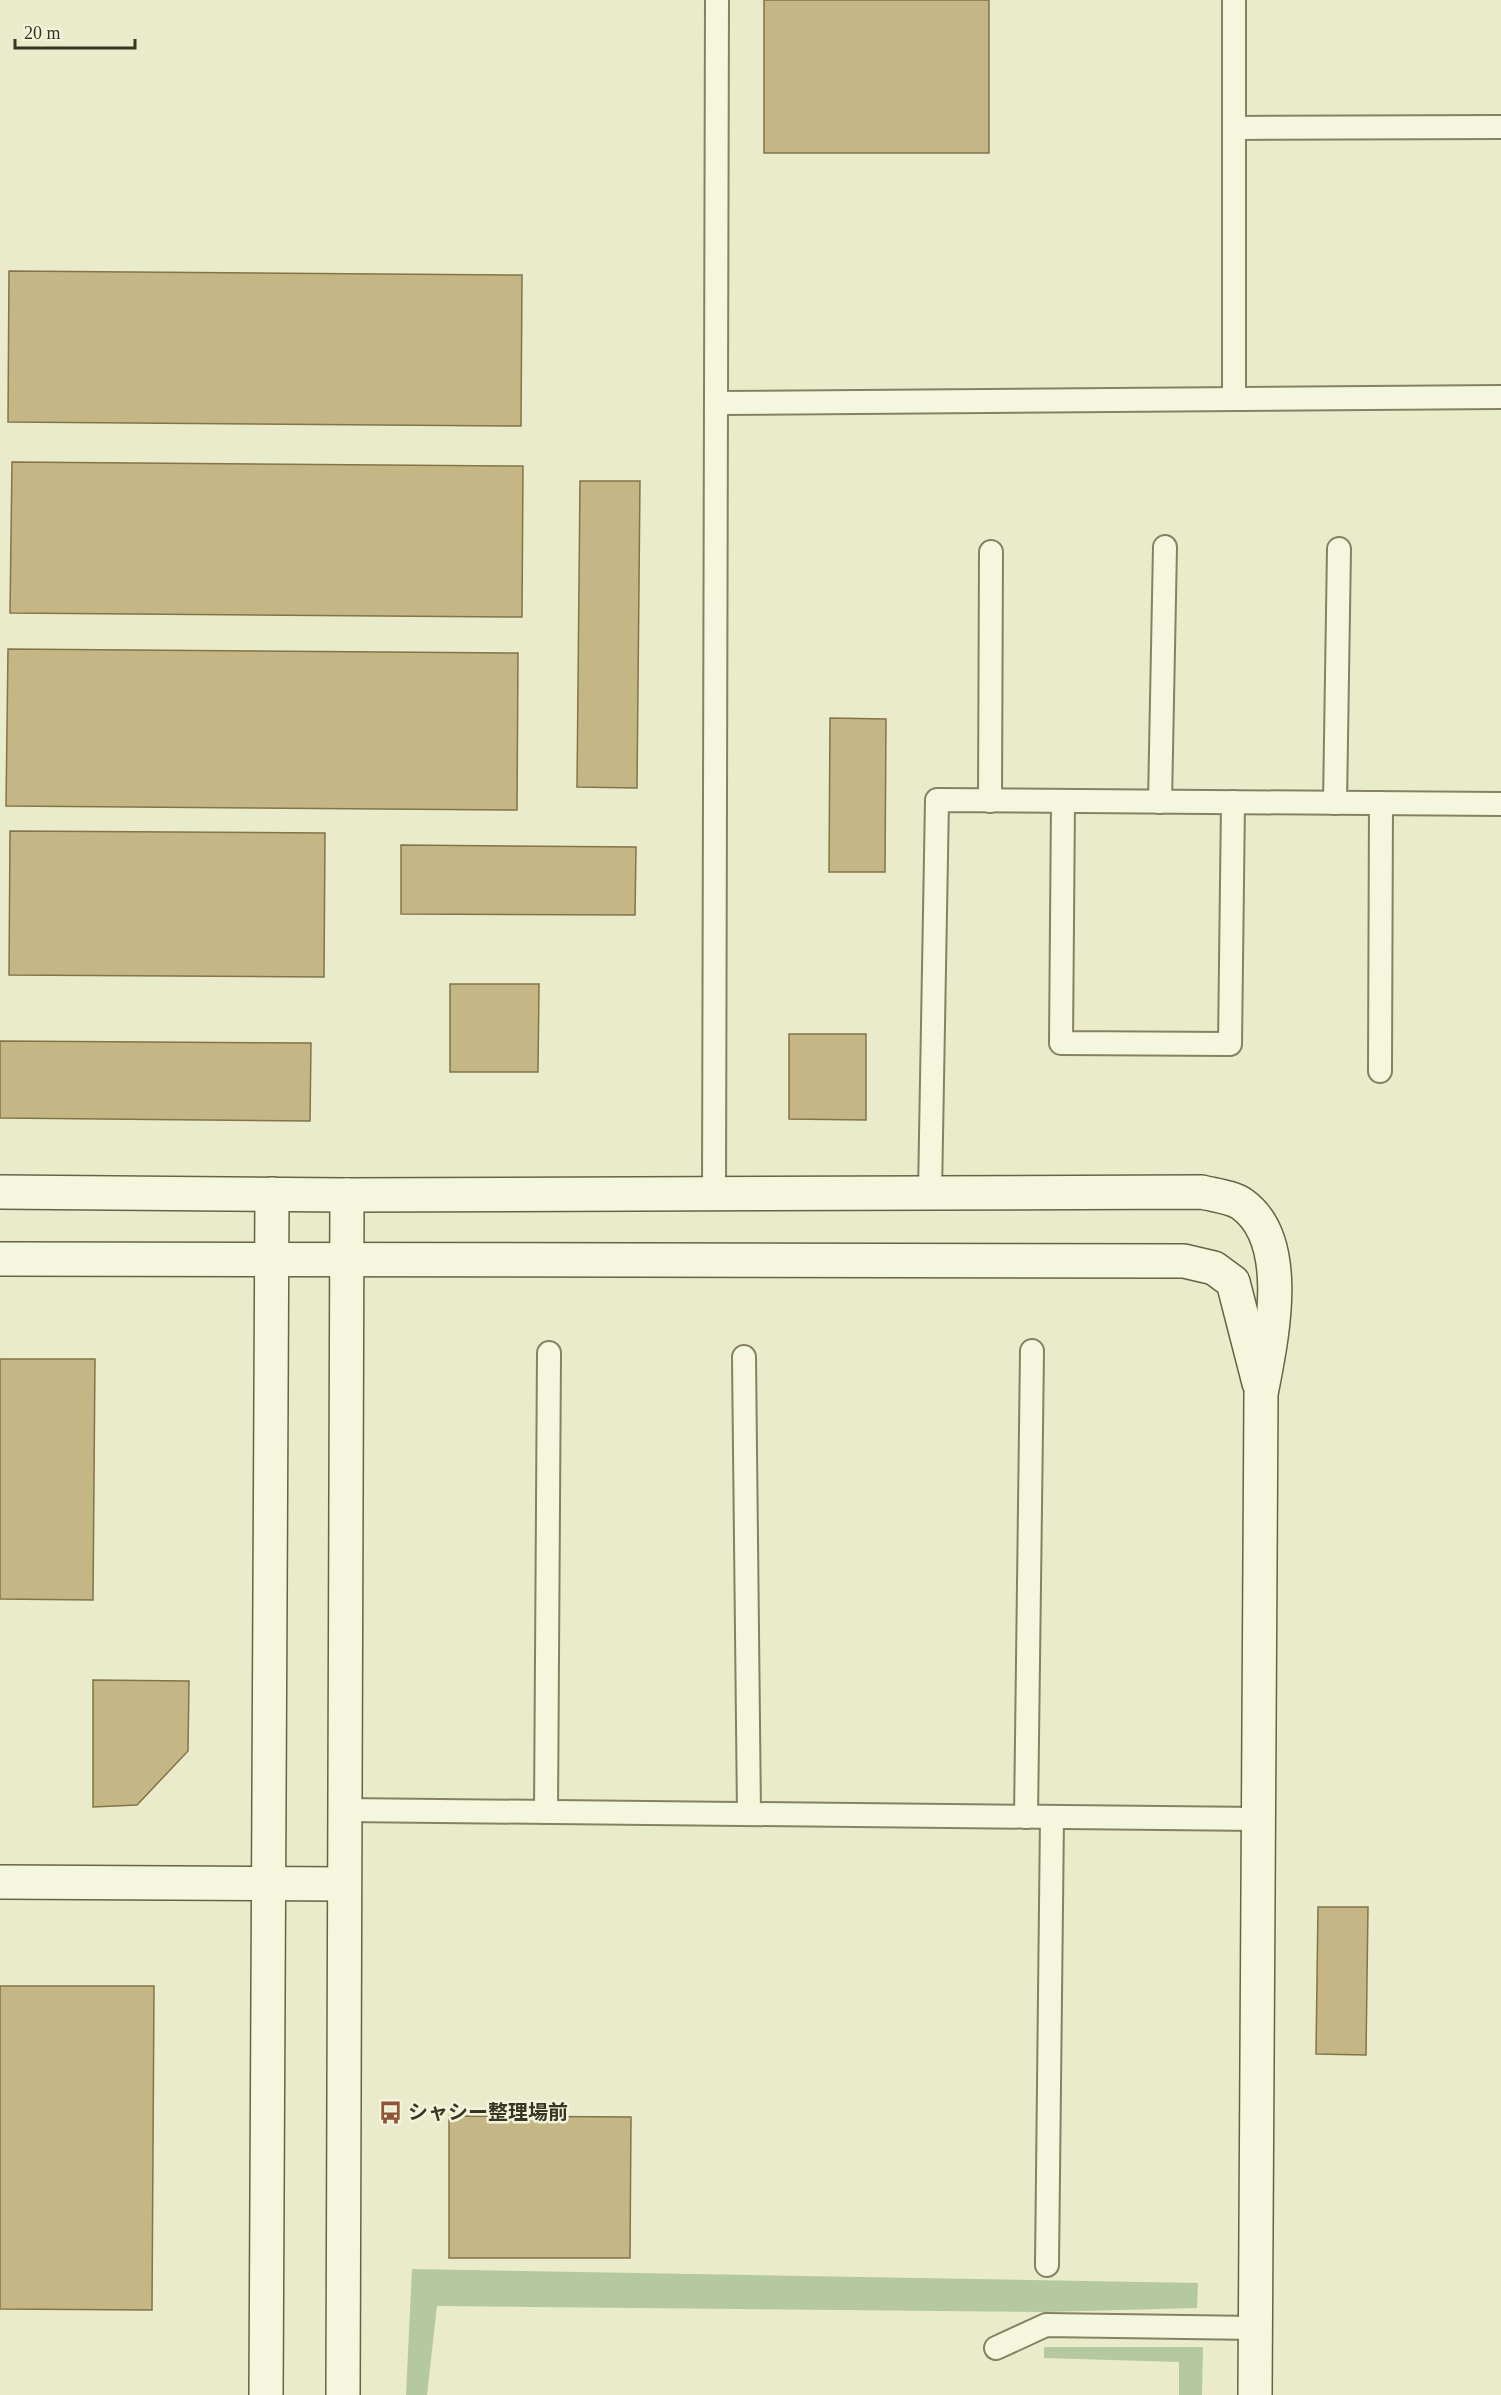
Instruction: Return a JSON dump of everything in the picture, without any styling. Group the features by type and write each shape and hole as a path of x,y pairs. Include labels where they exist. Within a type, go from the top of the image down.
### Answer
{"street":[{"path":"0,1192 347,1195 1202,1192 1241,1203 1264,1230 1274,1270 1274,1328 1261,1394 1255,2395"},
{"path":"266,2395 272,1194"},
{"path":"343,2395 347,1195"},
{"path":"0,1259 1184,1261 1214,1268 1233,1282 1261,1394"},
{"path":"0,1882 344,1884"}],"lane":[{"path":"714,1194 717,0"},
{"path":"1234,0 1234,399"},
{"path":"1234,128 1501,128"},
{"path":"716,403 1501,398"},
{"path":"1160,802 1165,547"},
{"path":"1335,803 1340,549"},
{"path":"990,801 991,552"},
{"path":"930,1193 937,800 1501,804"},
{"path":"1063,801 1061,1043 1230,1044 1233,802"},
{"path":"1380,1071 1381,803"},
{"path":"1026,1817 1032,1351"},
{"path":"546,1812 549,1353"},
{"path":"744,1357 749,1814"},
{"path":"344,1810 1259,1820"},
{"path":"1047,2265 1052,1817"},
{"path":"996,2348 1046,2325 1255,2328"}],"green space":[{"path":"412,2269 1198,2283 1197,2308 1043,2312 437,2306 427,2395 406,2395"},
{"path":"1044,2347 1203,2347 1202,2395 1179,2395 1179,2362 1044,2358"}],"building":[{"path":"764,0 989,0 989,153 764,153"},
{"path":"9,271 522,275 521,426 8,422"},
{"path":"12,462 523,466 522,617 10,613"},
{"path":"580,481 640,481 637,788 577,787"},
{"path":"8,649 518,653 517,810 6,806"},
{"path":"830,718 886,719 885,872 829,872"},
{"path":"10,831 325,833 324,977 9,975"},
{"path":"401,845 636,847 635,915 401,914"},
{"path":"450,984 539,984 538,1072 450,1072"},
{"path":"789,1034 866,1034 866,1120 789,1119"},
{"path":"0,1041 311,1043 310,1121 0,1118"},
{"path":"0,1359 95,1359 93,1600 0,1599"},
{"path":"93,1680 189,1681 188,1751 137,1805 93,1807"},
{"path":"1318,1907 1368,1907 1366,2055 1316,2054"},
{"path":"0,1986 154,1986 152,2310 0,2309"},
{"path":"449,2116 631,2117 630,2258 449,2258"}],"place":[{"name":"シャシー整理場前","path":"390,2112"}]}
